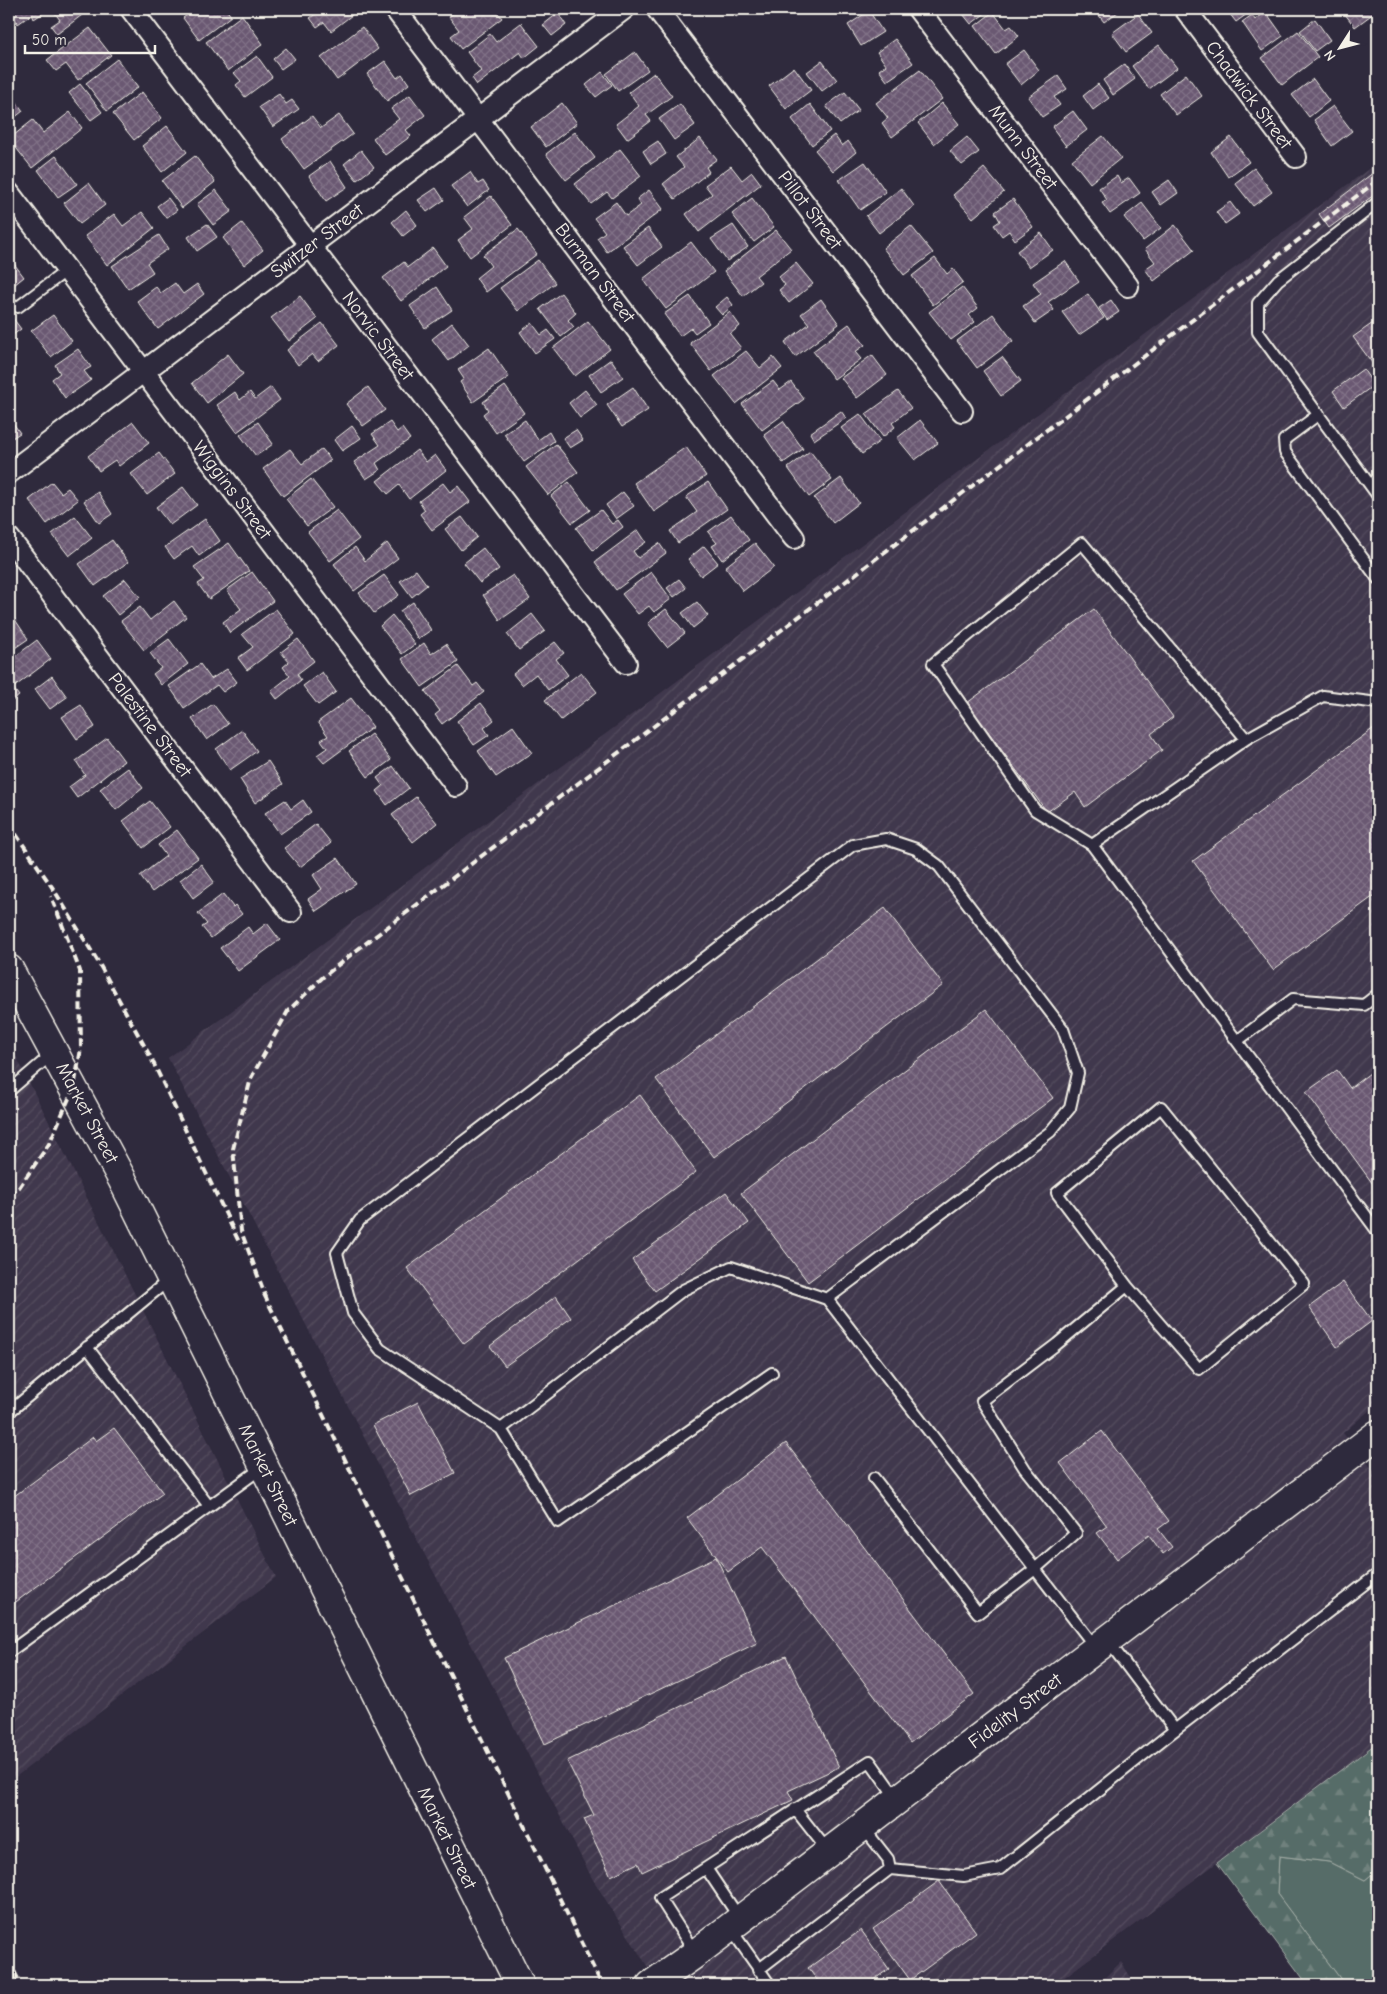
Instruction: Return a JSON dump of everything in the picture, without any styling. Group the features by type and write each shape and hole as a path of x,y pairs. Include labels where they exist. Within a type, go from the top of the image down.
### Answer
{"main road":[{"name":"Market Street","path":"9,969 122,1180 520,1985"},
{"name":"Fidelity Street","path":"653,1985 1103,1645 1378,1434"}],"street":[{"name":"Norvic Street","path":"132,9 626,663"},
{"name":"Burman Street","path":"395,9 794,538"},
{"name":"Switzer Street","path":"9,473 624,9"},
{"name":"Pillot Street","path":"657,9 962,412"},
{"name":"Munn Street","path":"918,9 1128,286"},
{"name":"Chadwick Street","path":"1184,9 1296,157"},
{"name":"Wiggins Street","path":"9,193 456,786"},
{"name":"Palestine Street","path":"9,538 291,912"}],"lane":[{"path":"1378,202 1278,280 1258,303 1258,332 1378,496"},
{"path":"18,307 67,270"},
{"path":"1319,414 1284,440 1285,452 1378,579"},
{"path":"1246,739 1082,544 932,664 1035,810 1092,845 1378,1232"},
{"path":"1092,845 1246,739 1323,696 1378,703"},
{"path":"772,1373 558,1522 502,1429 380,1349 353,1313 337,1254 360,1220 853,845 886,839 916,848 939,866 1063,1028 1078,1073 1070,1108 1050,1132 827,1299"},
{"path":"1237,1041 1293,999 1364,1006 1378,994"},
{"path":"9,1091 55,1052"},
{"path":"1161,1107 1304,1284 1200,1369 1127,1286 1057,1194 1161,1107"},
{"path":"502,1429 683,1290 731,1267 827,1299 1035,1569 1175,1730"},
{"path":"9,1412 171,1278"},
{"path":"874,1478 978,1613 1035,1569 1076,1533 1025,1469 982,1401 1057,1344 1127,1286"},
{"path":"87,1347 209,1506"},
{"path":"9,1652 264,1466"},
{"path":"758,1970 890,1869 964,1876 1000,1869 1175,1730 1376,1576"},
{"path":"695,1954 660,1898 870,1761 898,1800"},
{"path":"795,1809 829,1852"},
{"path":"863,1826 888,1860 890,1869"},
{"path":"706,1868 758,1970 770,1985"}],"shaded area":[{"path":"1378,162 1378,1403 1343,1433 1378,1476 1378,1742 1054,1985 659,1985 592,1878 168,1058"},
{"path":"9,1042 276,1577 9,1782"},
{"path":"1121,1962 1136,1985 1097,1985"}],"green space":[{"path":"1378,1742 1378,1869 1365,1880 1329,1862 1279,1856 1277,1894 1345,1985 1308,1985 1217,1863"},
{"path":"1279,1856 1329,1862 1365,1880 1378,1869 1378,1985 1345,1985 1277,1894"}],"building":[{"path":"9,9 49,9 34,19 32,14 18,24"},
{"path":"52,9 78,9 82,15 57,34 51,26 60,20"},
{"path":"188,9 226,9 231,16 199,40 183,18 191,12"},
{"path":"322,9 347,9 352,15 331,31 324,22 317,27 310,18"},
{"path":"459,9 495,9 502,18 461,49 451,36 459,30 449,17"},
{"path":"730,9 747,9 736,17"},
{"path":"959,9 991,9 971,24"},
{"path":"1094,9 1122,9 1104,22"},
{"path":"1226,9 1254,9 1236,22"},
{"path":"1341,9 1378,9 1378,10 1355,27"},
{"path":"869,11 883,32 861,46 848,25"},
{"path":"993,12 1006,29 1011,26 1019,36 996,54 975,26"},
{"path":"1266,12 1283,36 1262,51 1242,22 1252,15 1255,20"},
{"path":"558,13 566,25 552,36 543,25"},
{"path":"1138,14 1152,33 1126,52 1112,33"},
{"path":"242,15 263,44 228,71 206,42"},
{"path":"1315,19 1330,40 1315,51 1300,31"},
{"path":"521,23 539,46 524,58 520,52 477,85 472,78 481,71 467,52 490,34 496,42"},
{"path":"362,27 378,49 337,80 321,58"},
{"path":"90,28 111,55 78,80 66,64 56,71 47,60"},
{"path":"1298,31 1318,57 1282,85 1262,58"},
{"path":"895,39 913,63 887,81 879,70 886,65 877,52"},
{"path":"1159,45 1177,68 1149,89 1132,66"},
{"path":"286,48 295,59 281,69 273,59"},
{"path":"1024,50 1039,70 1021,85 1005,64"},
{"path":"635,52 648,70 618,91 606,74"},
{"path":"257,56 272,77 245,97 236,85 241,81 234,73"},
{"path":"117,59 138,87 107,111 86,83"},
{"path":"385,61 397,78 402,74 409,84 387,101 367,74"},
{"path":"822,61 837,80 822,91 807,72"},
{"path":"1125,64 1135,79 1113,95 1103,80"},
{"path":"794,67 811,90 786,109 769,86"},
{"path":"920,70 942,99 892,137 882,123 888,118 876,103"},
{"path":"602,72 612,85 596,97 586,85"},
{"path":"654,73 672,96 646,115 651,121 627,139 616,124 639,106 629,92"},
{"path":"1186,74 1202,96 1176,115 1160,94"},
{"path":"1058,76 1067,89 1054,97 1060,105 1042,117 1028,97"},
{"path":"1313,79 1329,101 1309,117 1292,95"},
{"path":"80,84 102,112 91,120 69,93"},
{"path":"1098,84 1109,98 1093,110 1083,96"},
{"path":"9,91 23,111 9,122"},
{"path":"142,92 162,118 134,140 113,114"},
{"path":"845,92 859,110 840,124 826,106"},
{"path":"279,94 286,104 292,100 299,109 273,127 259,107"},
{"path":"410,95 425,115 406,130 411,136 385,155 373,138 399,119 391,109"},
{"path":"562,103 577,123 546,147 531,127"},
{"path":"942,103 959,124 934,144 918,123"},
{"path":"680,104 695,125 674,140 659,119"},
{"path":"810,104 830,131 812,145 792,119"},
{"path":"1333,106 1352,131 1332,146 1314,120"},
{"path":"1073,111 1087,130 1066,146 1052,127"},
{"path":"70,112 82,128 32,168 9,139 33,120 43,133"},
{"path":"339,115 353,134 304,169 282,139 312,116 321,128"},
{"path":"167,126 187,152 162,172 142,146"},
{"path":"575,132 595,158 566,180 546,154"},
{"path":"834,135 842,146 848,141 856,152 833,171 815,150"},
{"path":"1103,136 1121,158 1090,183 1072,160"},
{"path":"967,137 979,152 962,165 950,151"},
{"path":"1231,137 1249,162 1228,177 1211,152"},
{"path":"700,138 717,159 706,167 709,172 675,199 663,184 684,167 676,157"},
{"path":"658,141 666,154 651,164 643,151"},
{"path":"620,149 641,176 612,198 607,192 591,204 575,184"},
{"path":"361,150 374,167 357,180 344,164"},
{"path":"56,156 77,184 58,197 38,170"},
{"path":"195,156 215,182 182,208 162,181"},
{"path":"330,161 347,187 326,201 309,176"},
{"path":"865,162 886,192 860,210 839,180"},
{"path":"731,166 742,180 752,172 761,184 699,232 686,214 712,194 705,185"},
{"path":"984,168 1004,192 973,218 953,195"},
{"path":"1254,168 1272,192 1253,206 1235,183"},
{"path":"1378,169 1378,192 1329,228 1319,214"},
{"path":"470,172 478,184 483,181 489,190 467,207 451,186"},
{"path":"1117,176 1121,183 1129,178 1140,193 1110,214 1102,203 1107,200 1099,188"},
{"path":"1169,180 1178,193 1161,205 1152,192"},
{"path":"89,183 105,205 80,224 64,203"},
{"path":"436,188 444,200 427,212 418,200"},
{"path":"901,188 914,206 879,233 866,216"},
{"path":"216,190 232,211 213,225 197,204"},
{"path":"649,190 663,209 607,252 597,238 605,232 594,218 616,202 626,216 641,205 637,199"},
{"path":"491,196 512,225 470,257 458,240 473,229 464,217"},
{"path":"168,198 177,210 166,218 157,206"},
{"path":"752,198 774,227 754,242 732,214"},
{"path":"1013,199 1033,227 1015,240 1009,231 1002,236 994,225 1000,221 995,212"},
{"path":"1230,202 1239,214 1225,224 1216,212"},
{"path":"1142,203 1161,228 1143,241 1124,217"},
{"path":"406,210 417,225 403,236 392,222"},
{"path":"142,212 154,228 107,265 85,236 114,214 123,226"},
{"path":"242,223 263,250 244,265 223,238"},
{"path":"207,224 217,237 197,251 188,237"},
{"path":"733,225 748,247 727,261 711,239"},
{"path":"1175,225 1194,250 1154,281 1145,269 1155,262 1145,249"},
{"path":"911,226 933,253 904,275 883,248"},
{"path":"648,228 662,247 638,265 623,246"},
{"path":"518,229 537,254 486,292 476,278 491,266 483,255"},
{"path":"776,230 791,249 756,276 761,282 743,296 724,271"},
{"path":"1041,233 1053,250 1029,267 1017,251"},
{"path":"159,235 168,249 147,263 153,272 128,289 112,266"},
{"path":"691,242 714,272 666,309 643,279"},
{"path":"433,248 446,266 401,301 383,278 404,262 408,267"},
{"path":"9,257 24,277 9,289"},
{"path":"935,258 947,274 953,269 963,282 933,305 912,276"},
{"path":"538,260 555,283 518,311 500,288"},
{"path":"1065,261 1079,281 1048,302 1054,310 1035,323 1023,306 1041,294 1033,283"},
{"path":"796,263 813,284 789,303 779,290 785,285 779,277"},
{"path":"175,283 183,294 197,284 204,294 158,329 137,301 156,287 161,293"},
{"path":"437,287 452,310 425,328 410,306"},
{"path":"962,287 978,308 969,315 975,322 951,340 929,312"},
{"path":"561,293 576,313 568,320 574,327 561,337 540,309"},
{"path":"1088,294 1104,318 1079,335 1062,312"},
{"path":"300,296 317,319 289,341 271,318"},
{"path":"690,296 709,323 695,333 691,328 680,336 664,314"},
{"path":"727,297 733,305 722,315 715,307"},
{"path":"821,299 839,324 795,357 785,342 809,324 801,314"},
{"path":"1111,300 1119,312 1107,320 1099,308"},
{"path":"730,312 740,326 730,334 741,348 711,371 690,343"},
{"path":"9,313 21,329 9,338"},
{"path":"993,314 1013,341 977,368 957,341"},
{"path":"53,315 72,341 51,357 31,331"},
{"path":"588,321 610,349 575,376 553,348"},
{"path":"322,323 339,345 318,361 312,354 298,365 287,350"},
{"path":"452,323 469,345 449,361 432,339"},
{"path":"532,323 541,335 548,330 555,339 535,353 520,332"},
{"path":"1373,323 1378,329 1378,360 1373,364 1353,337"},
{"path":"849,324 865,345 855,352 861,359 834,379 813,351"},
{"path":"489,348 509,377 473,402 460,382 464,379 458,370"},
{"path":"78,349 91,367 84,371 91,380 65,398 52,379 60,373 55,365"},
{"path":"746,351 760,368 773,357 782,368 736,404 714,376"},
{"path":"228,354 243,374 207,403 192,383"},
{"path":"872,355 887,375 857,398 841,378"},
{"path":"1002,357 1021,381 1001,396 983,371"},
{"path":"611,359 623,377 601,392 589,375"},
{"path":"1363,369 1374,385 1344,407 1333,391"},
{"path":"773,381 780,390 791,382 804,399 762,430 742,404"},
{"path":"505,386 524,413 496,433 483,414 488,410 483,402"},
{"path":"271,387 280,400 237,432 217,405 235,392 240,400 250,392 255,399"},
{"path":"368,387 385,410 363,426 346,404"},
{"path":"633,387 648,410 622,427 607,405"},
{"path":"585,390 597,405 580,418 569,403"},
{"path":"898,391 911,408 892,423 895,427 883,437 866,414"},
{"path":"841,411 846,418 814,440 810,433"},
{"path":"860,414 880,441 862,454 841,428"},
{"path":"9,417 20,433 9,440"},
{"path":"525,420 538,440 549,432 554,441 524,462 504,434"},
{"path":"920,420 938,443 915,460 897,438"},
{"path":"783,421 803,449 783,463 764,435"},
{"path":"133,422 149,443 119,466 115,460 99,471 88,456"},
{"path":"258,422 273,444 256,456 240,435"},
{"path":"390,422 397,432 402,428 410,439 376,463 380,470 366,479 354,462 380,445 372,434"},
{"path":"352,426 361,438 342,451 334,440"},
{"path":"576,430 583,440 570,448 563,438"},
{"path":"556,444 578,472 548,495 526,467"},
{"path":"686,447 706,476 654,512 634,483"},
{"path":"290,449 302,464 322,449 331,460 283,496 263,469"},
{"path":"417,450 426,462 435,455 446,470 409,499 399,485 388,494 377,481"},
{"path":"810,451 832,480 809,497 788,468"},
{"path":"159,453 175,474 147,495 131,474"},
{"path":"841,478 859,503 833,523 814,498"},
{"path":"311,479 333,507 307,526 286,499"},
{"path":"52,482 61,493 68,488 78,500 47,524 29,500"},
{"path":"569,482 590,510 572,523 551,496"},
{"path":"708,482 727,509 678,543 670,531 697,512 686,497"},
{"path":"443,483 450,492 458,486 470,502 432,530 420,514 425,510 419,501"},
{"path":"183,487 197,505 170,525 156,507"},
{"path":"98,492 112,514 99,523 84,501"},
{"path":"623,492 634,506 616,519 606,505"},
{"path":"337,510 359,539 330,561 308,532"},
{"path":"601,510 612,524 618,520 623,527 593,550 576,528"},
{"path":"731,515 749,540 722,560 712,546 717,543 708,532"},
{"path":"75,516 92,538 69,556 52,534"},
{"path":"462,517 477,537 461,550 445,529"},
{"path":"205,519 220,541 199,556 192,546 174,559 165,547"},
{"path":"638,530 646,542 633,551 638,558 659,543 666,553 616,590 595,562"},
{"path":"112,540 128,562 95,586 79,564"},
{"path":"229,543 249,571 209,599 198,584 204,580 194,567"},
{"path":"387,543 398,558 354,591 334,564 355,547 365,561"},
{"path":"755,543 774,567 743,591 725,567"},
{"path":"704,546 718,563 701,576 688,559"},
{"path":"483,548 499,569 480,583 464,563"},
{"path":"416,570 427,585 412,597 400,581"},
{"path":"252,572 273,601 230,633 223,622 241,609 227,590"},
{"path":"651,572 671,599 654,612 649,606 638,614 622,594"},
{"path":"384,575 399,595 374,613 359,593"},
{"path":"513,575 530,599 500,620 483,595"},
{"path":"125,579 140,597 118,615 103,596"},
{"path":"679,579 686,588 674,597 667,588"},
{"path":"174,601 186,617 144,650 121,621 140,607 150,620"},
{"path":"413,602 431,630 418,639 400,611"},
{"path":"697,602 708,616 693,628 682,613"},
{"path":"276,609 295,634 247,670 238,658 253,647 242,634"},
{"path":"666,609 685,633 667,647 648,623"},
{"path":"1094,609 1173,717 1151,734 1162,750 1085,807 1075,792 1047,812 967,703"},
{"path":"9,613 28,639 9,652"},
{"path":"532,614 545,631 519,650 507,634"},
{"path":"392,615 415,644 402,654 380,626"},
{"path":"169,639 188,664 161,685 153,674 161,668 150,653"},
{"path":"298,639 314,661 297,674 301,680 277,699 271,691 290,676 283,667 289,662 281,652"},
{"path":"37,640 51,659 13,688 19,696 9,703 9,661"},
{"path":"555,642 564,653 556,659 568,675 548,690 536,674 522,685 513,674"},
{"path":"424,643 431,654 446,644 458,662 422,687 402,659"},
{"path":"200,664 211,679 227,669 237,682 223,692 217,685 184,708 169,686"},
{"path":"458,666 473,686 477,683 484,692 442,724 435,715 440,711 425,691"},
{"path":"322,672 336,692 318,705 303,686"},
{"path":"581,672 597,692 561,720 545,700"},
{"path":"52,676 67,697 50,709 35,689"},
{"path":"351,698 373,727 324,763 317,755 327,748 321,740 328,736 318,722"},
{"path":"481,703 494,720 484,728 489,735 474,745 457,721"},
{"path":"213,704 228,724 207,740 192,719"},
{"path":"81,705 95,727 77,739 62,717"},
{"path":"1378,725 1378,893 1273,970 1193,861"},
{"path":"513,726 532,753 496,777 478,751"},
{"path":"242,730 257,751 230,770 216,749"},
{"path":"371,734 391,760 368,777 349,751"},
{"path":"107,738 124,761 77,798 69,787 85,775 76,761"},
{"path":"268,761 283,784 255,803 240,779"},
{"path":"393,766 409,788 387,805 377,791 383,786 377,778"},
{"path":"128,768 143,788 116,810 100,789"},
{"path":"416,797 437,823 413,842 392,815"},
{"path":"285,800 291,809 303,800 311,812 280,834 265,813"},
{"path":"150,801 170,827 143,848 123,821"},
{"path":"316,824 331,843 300,867 284,848"},
{"path":"177,830 198,858 152,892 140,876 166,856 158,845"},
{"path":"338,858 356,884 316,911 308,899 322,889 313,875"},
{"path":"201,864 214,882 193,898 180,880"},
{"path":"223,894 233,907 235,905 242,914 211,938 202,927 207,924 198,913"},
{"path":"885,908 943,985 714,1157 656,1079"},
{"path":"267,923 280,940 238,971 220,948 248,927 253,934"},
{"path":"986,1009 1053,1098 808,1282 741,1193"},
{"path":"1378,1067 1378,1191 1306,1092 1337,1070 1350,1088"},
{"path":"640,1095 696,1172 464,1344 407,1268"},
{"path":"726,1192 749,1223 655,1291 632,1260"},
{"path":"1343,1282 1372,1321 1337,1347 1309,1307"},
{"path":"556,1296 571,1318 505,1366 490,1346"},
{"path":"418,1402 455,1473 411,1496 373,1425"},
{"path":"114,1428 163,1493 9,1607 9,1500 93,1437 96,1441"},
{"path":"1102,1431 1169,1521 1158,1529 1172,1547 1163,1554 1149,1535 1117,1559 1097,1533 1107,1526 1060,1463"},
{"path":"786,1443 974,1694 910,1743 762,1547 728,1572 687,1518"},
{"path":"716,1557 757,1643 545,1744 504,1658"},
{"path":"786,1656 839,1767 788,1791 793,1800 642,1872 638,1863 611,1876 584,1819 594,1815 567,1761"},
{"path":"939,1881 976,1932 910,1980 873,1929"},
{"path":"861,1930 889,1969 866,1985 821,1985 808,1968"}],"railway":[{"path":"267,1300 241,1231 233,1149 251,1078 288,1011 322,978 353,953 1378,180"},
{"path":"9,824 54,890 97,960 151,1058 240,1244"},
{"path":"9,1195 18,1189 49,1144 74,1087 81,1049 80,971 51,896"},
{"path":"264,1294 602,1985"},
{"path":"9,1961 21,1985"}]}
